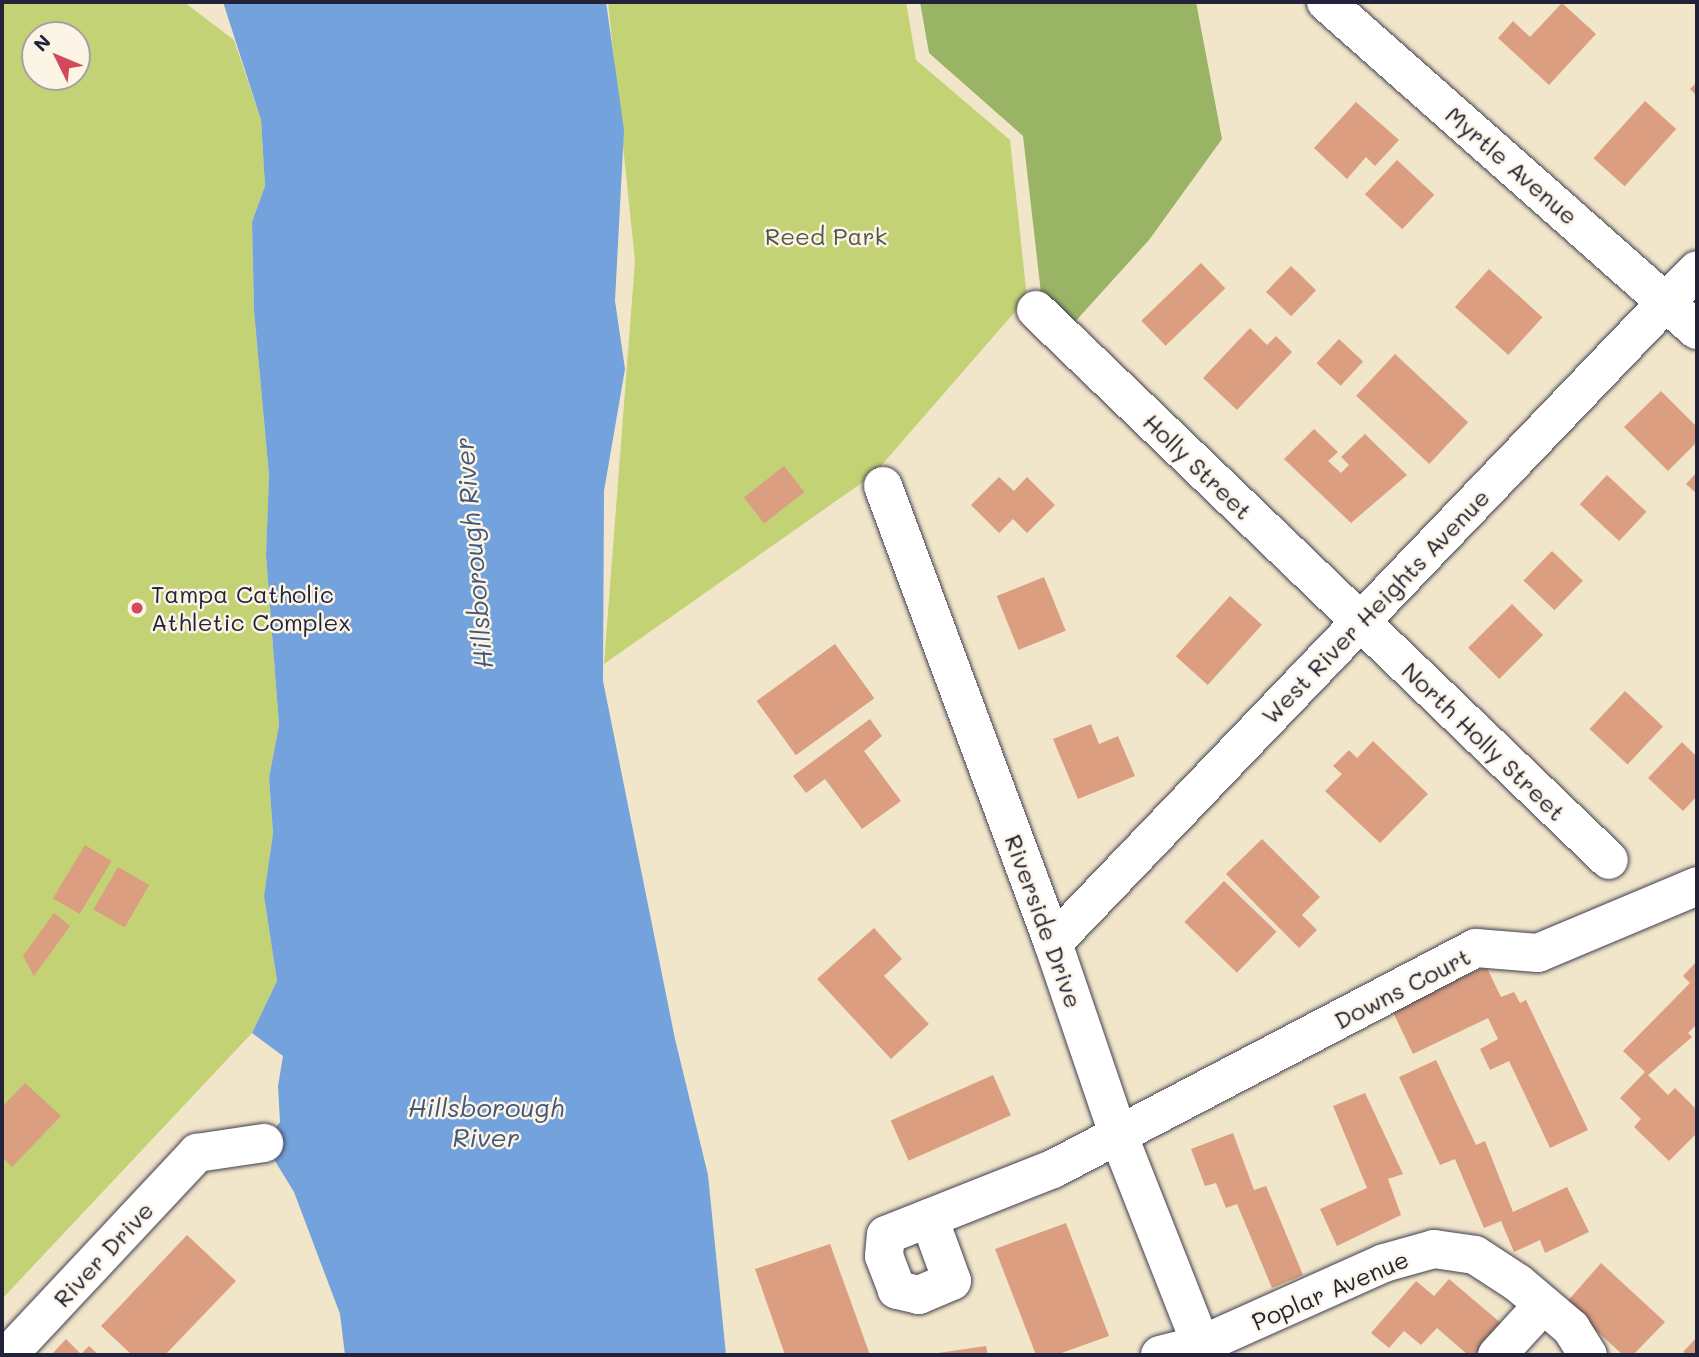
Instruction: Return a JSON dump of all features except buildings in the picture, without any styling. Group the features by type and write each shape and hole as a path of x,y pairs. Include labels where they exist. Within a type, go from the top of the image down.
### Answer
{"street":[{"name":"Myrtle Avenue","path":"1326,2 1697,330"},
{"name":"West River Heights Avenue","path":"1054,943 1697,270"},
{"name":"Holly Street","path":"1036,310 1360,622"},
{"name":"Riverside Drive","path":"883,486 1054,943 1118,1134 1204,1349"},
{"name":"North Holly Street","path":"1360,622 1609,860"},
{"name":"Downs Court","path":"929,1218 1054,1169 1476,948 1538,953 1697,886"},
{"name":"River Drive","path":"8,1355 197,1153 264,1143"},
{"name":"Poplar Avenue","path":"1160,1355 1204,1349 1384,1263 1434,1249 1475,1255 1571,1328 1588,1355"},
{"path":"1497,1355 1543,1305"}],"green space":[{"name":"Tampa Catholic Athletic Complex","path":"2,2 184,2 234,40 261,120 265,186 252,222 254,311 269,475 266,555 279,725 269,778 273,833 264,896 277,981 252,1033 2,1299"},
{"name":"Reed Park","path":"608,2 906,2 916,60 1010,140 1027,298 873,475 604,664 635,261"},
{"path":"920,2 1196,2 1222,139 1149,240 1073,324 1041,293 1023,136 929,53"}],"water":[{"name":"Hillsborough River","path":"223,2 606,2 624,130 615,301 625,369 604,491 603,681 675,1039 708,1175 726,1355 345,1355 340,1314 294,1192 264,1143 280,1122 278,1086 283,1056 252,1033 277,981 264,896 273,833 269,778 279,725 266,555 269,475 254,311 252,222 265,186 261,120"}],"place":[{"name":"Tampa Catholic Athletic Complex","path":"137,608"}]}
